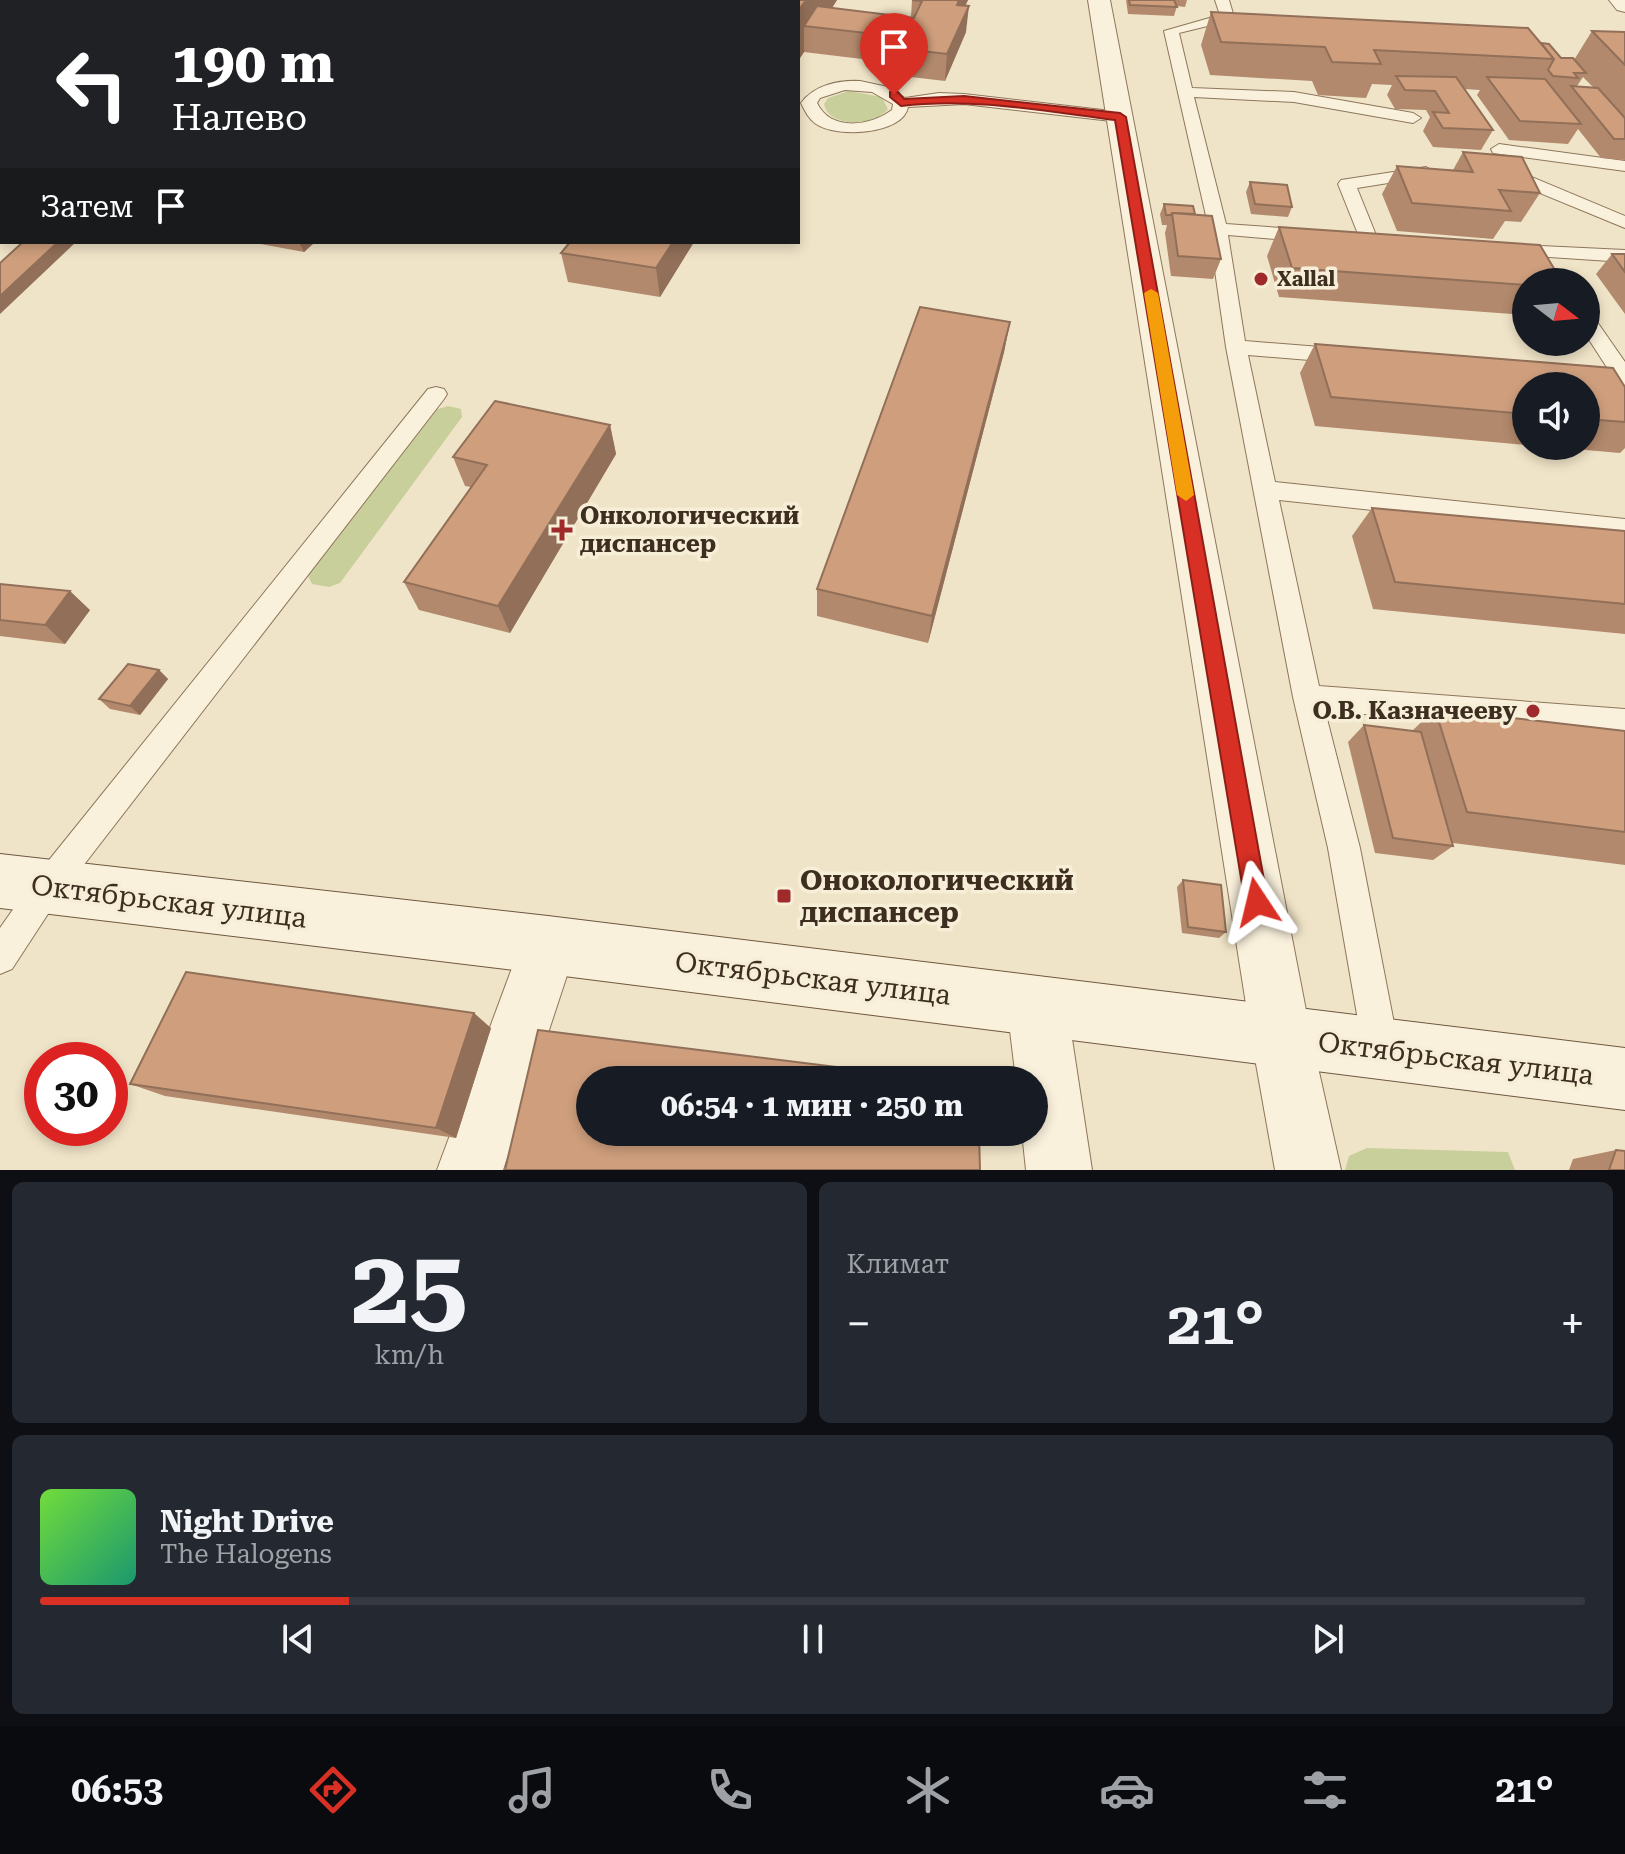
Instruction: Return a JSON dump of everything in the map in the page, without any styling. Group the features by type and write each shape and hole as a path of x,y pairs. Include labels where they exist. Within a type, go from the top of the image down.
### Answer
{"street":[{"path":"1099,0 1281,1036 1308,1170"},
{"path":"1620,0 1625,5"},
{"name":"Октябрьская улица","path":"24,884 548,945 1625,1079"},
{"path":"470,1170 548,945"},
{"path":"1037,1006 1059,1170"}],"lane":[{"path":"1222,0 1227,17 1171,31 1218,229 1236,347 1307,697 1344,848 1381,1049"},
{"path":"844,85 881,88 901,103 900,112 891,120 857,128 821,121 811,113 809,103 815,95 844,85"},
{"path":"1184,92 1294,97 1413,118"},
{"path":"901,103 939,98 964,99 1120,117"},
{"path":"1499,149 1625,166"},
{"path":"1369,240 1347,184 1432,171 1446,172"},
{"path":"1488,175 1516,177 1625,223"},
{"path":"1218,229 1324,237"},
{"path":"1550,268 1533,251 1625,256"},
{"path":"1600,341 1625,378"},
{"path":"1236,347 1361,357"},
{"path":"1600,376 1625,378"},
{"path":"0,957 24,884 436,394"},
{"path":"1266,490 1625,528"},
{"path":"1307,697 1625,722"}],"green space":[{"path":"849,91 882,97 888,109 882,115 863,121 834,118 824,104 828,98"},
{"path":"448,406 461,409 462,417 340,583 329,587 312,584 308,576 435,410"},
{"path":"1367,1148 1508,1152 1515,1170 1345,1170 1349,1156"}],"building":[{"path":"912,0 959,0 957,5 969,6 947,54 896,48 902,37 804,26 817,6 914,18 922,1"},
{"path":"1129,0 1174,0 1177,7 1130,5"},
{"path":"1211,12 1528,28 1554,59 1374,50 1381,64 1332,62 1325,47 1221,42"},
{"path":"1592,31 1625,32 1625,65"},
{"path":"1541,43 1549,44 1561,58 1573,58 1586,73 1574,73 1578,78 1553,76 1548,70 1554,59"},
{"path":"1396,76 1456,77 1493,130 1443,128 1433,112 1449,113 1435,91 1405,90"},
{"path":"1487,77 1545,79 1581,124 1520,121"},
{"path":"1571,86 1598,88 1625,118 1625,139 1614,139"},
{"path":"1463,152 1522,157 1540,193 1499,190 1511,211 1412,203 1397,166 1473,172"},
{"path":"1250,182 1287,185 1292,207 1255,204"},
{"path":"1164,204 1193,206 1195,214 1166,215"},
{"path":"1172,213 1212,216 1221,259 1178,256"},
{"path":"1279,227 1540,245 1554,268 1512,268 1512,284 1292,268"},
{"path":"21,244 56,244 0,296 0,263"},
{"path":"568,244 672,244 656,268 561,253"},
{"path":"1612,254 1625,254 1625,272"},
{"path":"920,307 1010,322 932,616 817,589"},
{"path":"1315,344 1613,368 1625,387 1625,422 1600,420 1600,372 1512,372 1512,413 1331,397"},
{"path":"495,401 610,425 498,606 404,582 487,465 453,457"},
{"path":"1372,508 1625,531 1625,604 1395,582"},
{"path":"0,584 70,591 45,625 0,620"},
{"path":"128,664 159,670 130,706 99,699"},
{"path":"1435,709 1625,731 1625,832 1467,812"},
{"path":"1364,725 1421,732 1453,846 1393,838"},
{"path":"1183,880 1221,885 1226,932 1188,927"},
{"path":"186,972 474,1013 436,1128 130,1084"},
{"path":"538,1030 828,1066 576,1066 576,1146 979,1146 980,1170 505,1170"},
{"path":"1616,1150 1625,1151 1625,1170 1609,1170"}],"slow traffic":[{"path":"1151,293 1186,495"}],"place":[{"name":"Xallal","path":"1261,279"},
{"name":"Онкологический диспансер","path":"562,530"},
{"name":"О.В. Казначееву","path":"1533,711"},
{"name":"Онокологический диспансер","path":"784,896"}],"route":[{"path":"894,95 901,103 939,98 964,99 1120,117 1257,902"}]}
